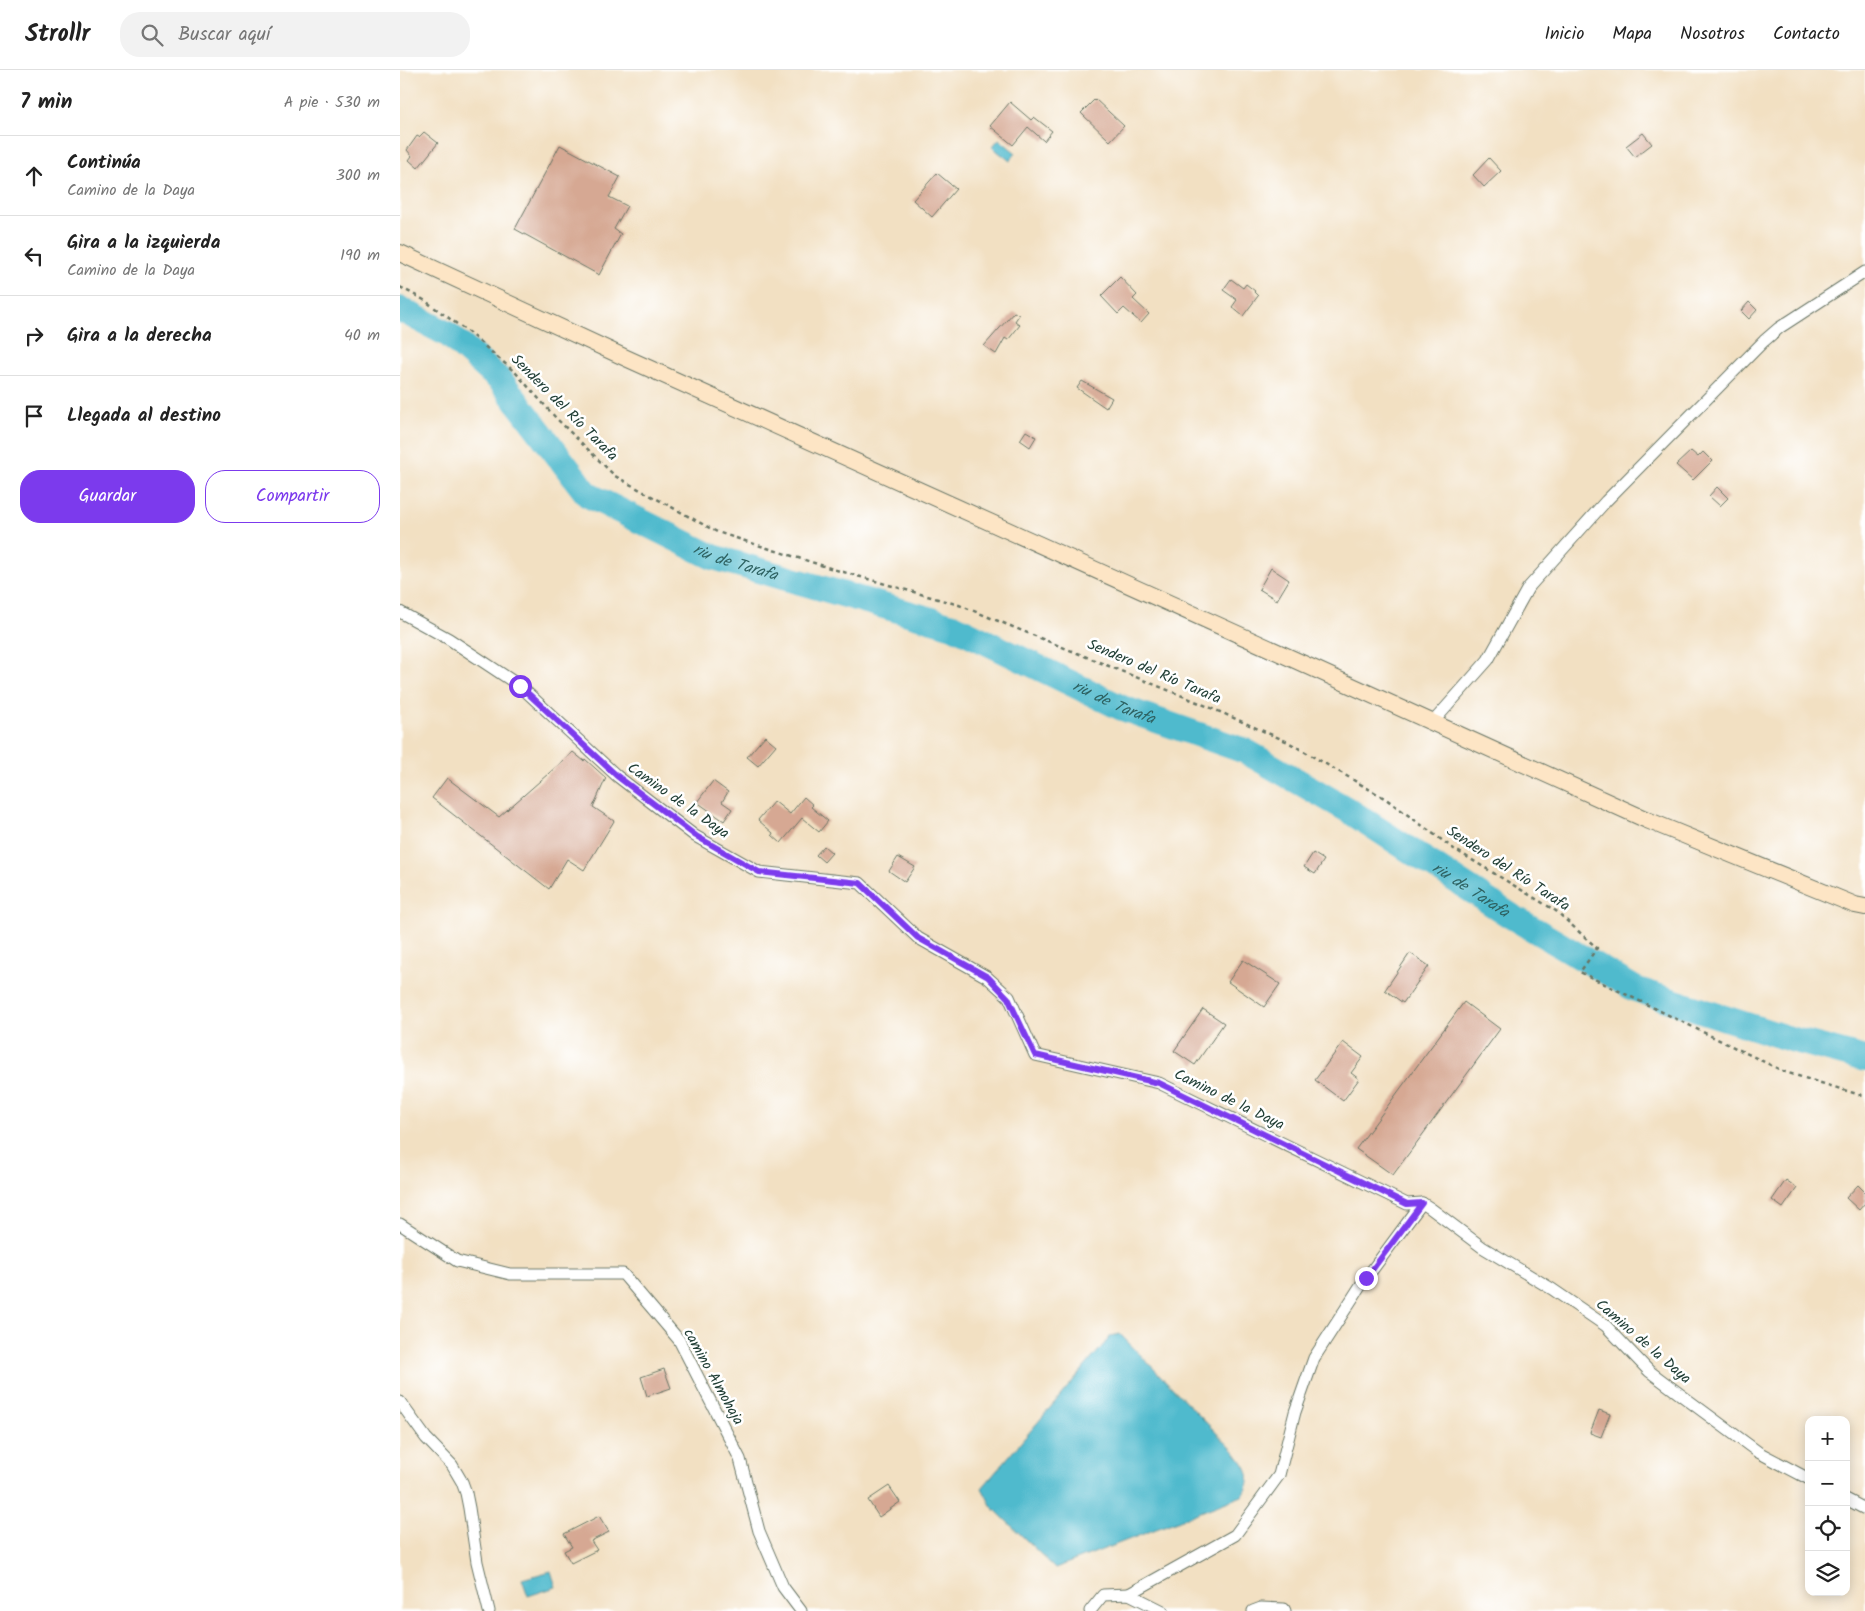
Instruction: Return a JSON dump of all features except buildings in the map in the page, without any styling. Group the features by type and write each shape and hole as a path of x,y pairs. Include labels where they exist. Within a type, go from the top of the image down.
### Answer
{"main road":[{"path":"400,251 626,358 1647,820 1855,906 1865,907"}],"street":[{"path":"1433,722 1488,660 1528,588 1606,501 1764,341 1779,328 1865,272"},
{"name":"Camino de la Daya","path":"400,612 449,639 520,686 617,776 696,836 759,872 860,883 918,938 988,977 1008,998 1035,1055 1159,1083 1407,1204 1422,1203 1482,1247 1606,1326 1649,1371 1758,1452 1805,1477"},
{"path":"1090,1611 1103,1595 1129,1594 1235,1535 1279,1475 1296,1412 1314,1358 1361,1285 1422,1203"},
{"name":"camino Almohaja","path":"400,1224 457,1261 510,1274 623,1274 679,1340 740,1459 759,1531 783,1587 801,1611"},
{"path":"400,1402 426,1438 452,1465 462,1482 469,1508 476,1562 489,1611"},
{"path":"1850,1501 1865,1508"},
{"path":"1129,1594 1162,1611"},
{"path":"1253,1611 1261,1608 1284,1609 1286,1611"}],"path":[{"name":"Sendero del Río Tarafa","path":"400,287 424,300 516,372 556,418 615,476 717,532 833,569 959,605 1184,696 1288,742 1386,799 1454,848 1556,911 1597,948 1580,972 1784,1072 1865,1095"}],"water":[{"path":"999,139 1016,153 1010,161 992,147"},
{"path":"1120,1334 1235,1452 1246,1468 1248,1483 1242,1496 1055,1568 992,1507 982,1488 1111,1336"},
{"path":"551,1571 556,1587 528,1596 522,1579"}],"waterway":[{"name":"riu de Tarafa","path":"400,309 449,335 501,381 588,495 713,557 953,626 1122,708 1245,751 1348,810 1511,916 1635,989 1787,1038 1865,1059"}],"route":[{"path":"520,686 617,776 696,836 759,872 860,883 918,938 988,977 1008,998 1035,1055 1159,1083 1407,1204 1422,1203 1366,1278"}]}
